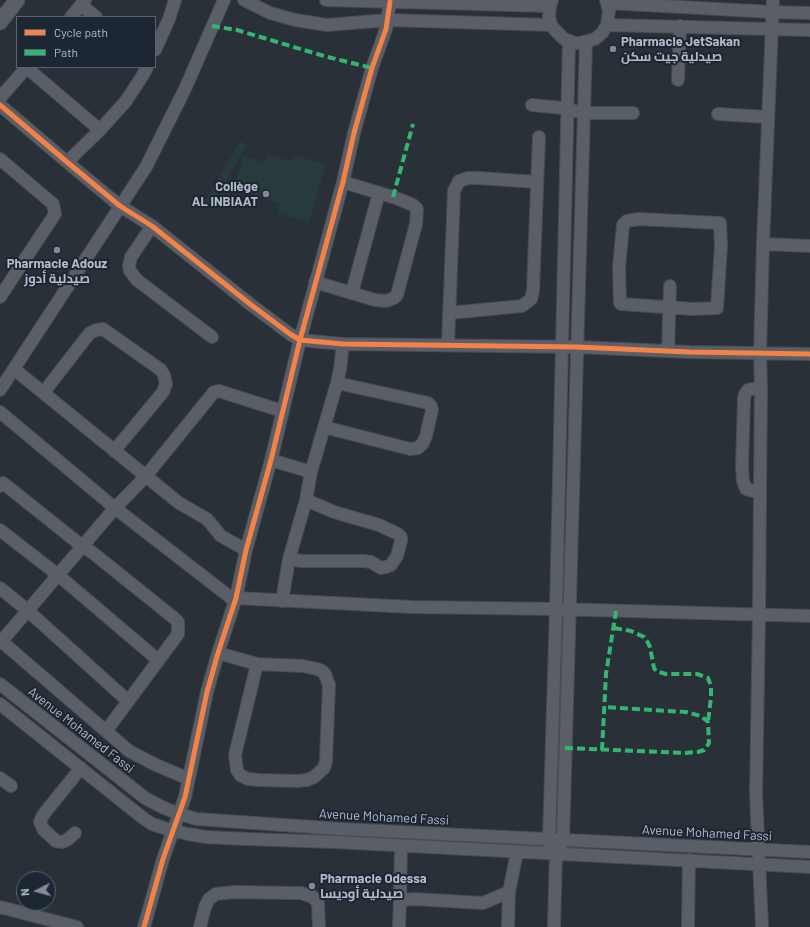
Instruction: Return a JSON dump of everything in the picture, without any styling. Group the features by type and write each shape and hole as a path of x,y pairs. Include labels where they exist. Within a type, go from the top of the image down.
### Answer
{"street":[{"path":"0,22 17,0"},
{"path":"156,48 170,19 175,0"},
{"path":"0,390 146,167 185,90 224,0"},
{"path":"244,0 270,12 295,20 327,25 388,20 552,25"},
{"path":"326,0 551,3 549,16 552,25 559,35 575,43 595,39 602,33 609,18 607,1 772,6 810,13"},
{"path":"72,16 83,2 95,16"},
{"path":"144,927 163,860 185,797 207,692 218,653 236,600 246,550 271,460 300,340 343,182 354,133 372,68 386,29 390,2"},
{"path":"762,927 756,793 760,616 760,353 772,6"},
{"path":"607,25 810,30"},
{"path":"678,80 680,26"},
{"path":"556,854 551,849 549,840 570,41"},
{"path":"554,927 556,854 563,840 586,42"},
{"path":"0,98 26,68"},
{"path":"28,68 100,130"},
{"path":"67,162 100,130 134,91 146,68"},
{"path":"0,105 120,206 152,226 250,304 300,340 343,344 577,347 668,351 810,354"},
{"path":"532,105 583,112 633,113"},
{"path":"718,114 767,117"},
{"path":"449,313 522,306 530,299 533,291 539,137"},
{"path":"0,159 53,204 55,209 55,214 52,221 0,297"},
{"path":"448,345 454,191 459,181 468,178 478,178 537,182"},
{"path":"315,282 381,301 394,298 397,295 416,224 417,209 413,205 343,182"},
{"path":"352,292 379,193"},
{"path":"639,219 718,222 720,224 721,246 718,307 693,309 670,308 624,305 620,303 619,268 623,224 627,221 639,219"},
{"path":"152,226 131,257 129,266 130,271 137,280 212,338"},
{"path":"763,244 810,246"},
{"path":"668,351 670,286"},
{"path":"44,392 90,333 96,330 103,329 161,370 166,384 163,392 114,451"},
{"path":"282,601 289,559 306,500 311,472 337,383 342,359 343,344"},
{"path":"14,369 44,392 145,477 179,503 207,519 221,536 246,550"},
{"path":"324,427 410,449 418,448 423,443 428,428 432,410 428,403 337,383"},
{"path":"760,489 753,491 746,489 743,481 742,466 745,394 748,390 761,387"},
{"path":"189,779 156,765 129,751 0,642 115,508 145,477 214,392 219,391 282,411"},
{"path":"0,412 115,508 236,600 412,607 569,609 760,616 810,616"},
{"path":"271,460 311,472"},
{"path":"0,486 3,483 178,622 178,634 106,731"},
{"path":"289,559 302,561 364,561 371,562 381,568 391,565 397,556 401,537 398,534 379,525 334,512 306,500"},
{"path":"0,530 58,575 158,660"},
{"path":"0,588 27,610 128,701"},
{"path":"218,653 257,664 303,666 317,669 325,674 329,685 326,762 324,768 314,777 298,781 259,780 248,779 240,775 237,770 235,755 257,664"},
{"name":"Avenue Mohamed Fassi","path":"0,684 145,798 179,814 197,819 281,826 810,852"},
{"path":"0,704 143,818 160,827 173,831 206,837 810,867"},
{"path":"75,833 68,840 62,842 56,841 43,829 40,822 43,815 80,768"},
{"path":"0,778 11,786"},
{"path":"399,927 402,846"},
{"path":"508,927 509,892 517,852"},
{"path":"688,927 689,860"},
{"path":"200,927 205,907 210,897 216,894 235,892 291,892 301,893 313,897 318,903 319,927"},
{"path":"400,900 414,898 483,903 509,892"},
{"path":"0,907 77,927"}],"green space":[{"path":"240,141 247,145 211,207 204,203"},
{"path":"267,154 292,161 294,155 326,164 309,223 277,213 280,203 234,189 243,156 265,162"}],"marked path":[{"path":"212,26 237,30 324,56 372,68"},
{"path":"393,197 413,124"},
{"path":"602,750 606,674 616,611"},
{"path":"614,628 631,631 644,637 650,647 654,668 656,671 666,674 697,674 708,678 711,686 708,722"},
{"path":"565,748 684,753 704,750 709,743 708,722 701,716 686,712 604,707"}],"cycle path":[{"path":"144,927 163,859 185,797 207,692 236,598 246,550 271,460 300,340 343,182 354,133 372,68 386,29 390,2"},
{"path":"0,105 120,206 152,226 250,304 300,340 343,344 577,347 689,352 810,354"}],"place":[{"name":"Pharmacie JetSakan صيدلية جيت سكن","path":"613,49"},
{"name":"Collège AL INBIAAT","path":"266,194"},
{"name":"Pharmacie Adouz صيدلية أدوز","path":"57,250"},
{"name":"Pharmacie Odessa صيدلية أوديسا","path":"312,886"}]}
